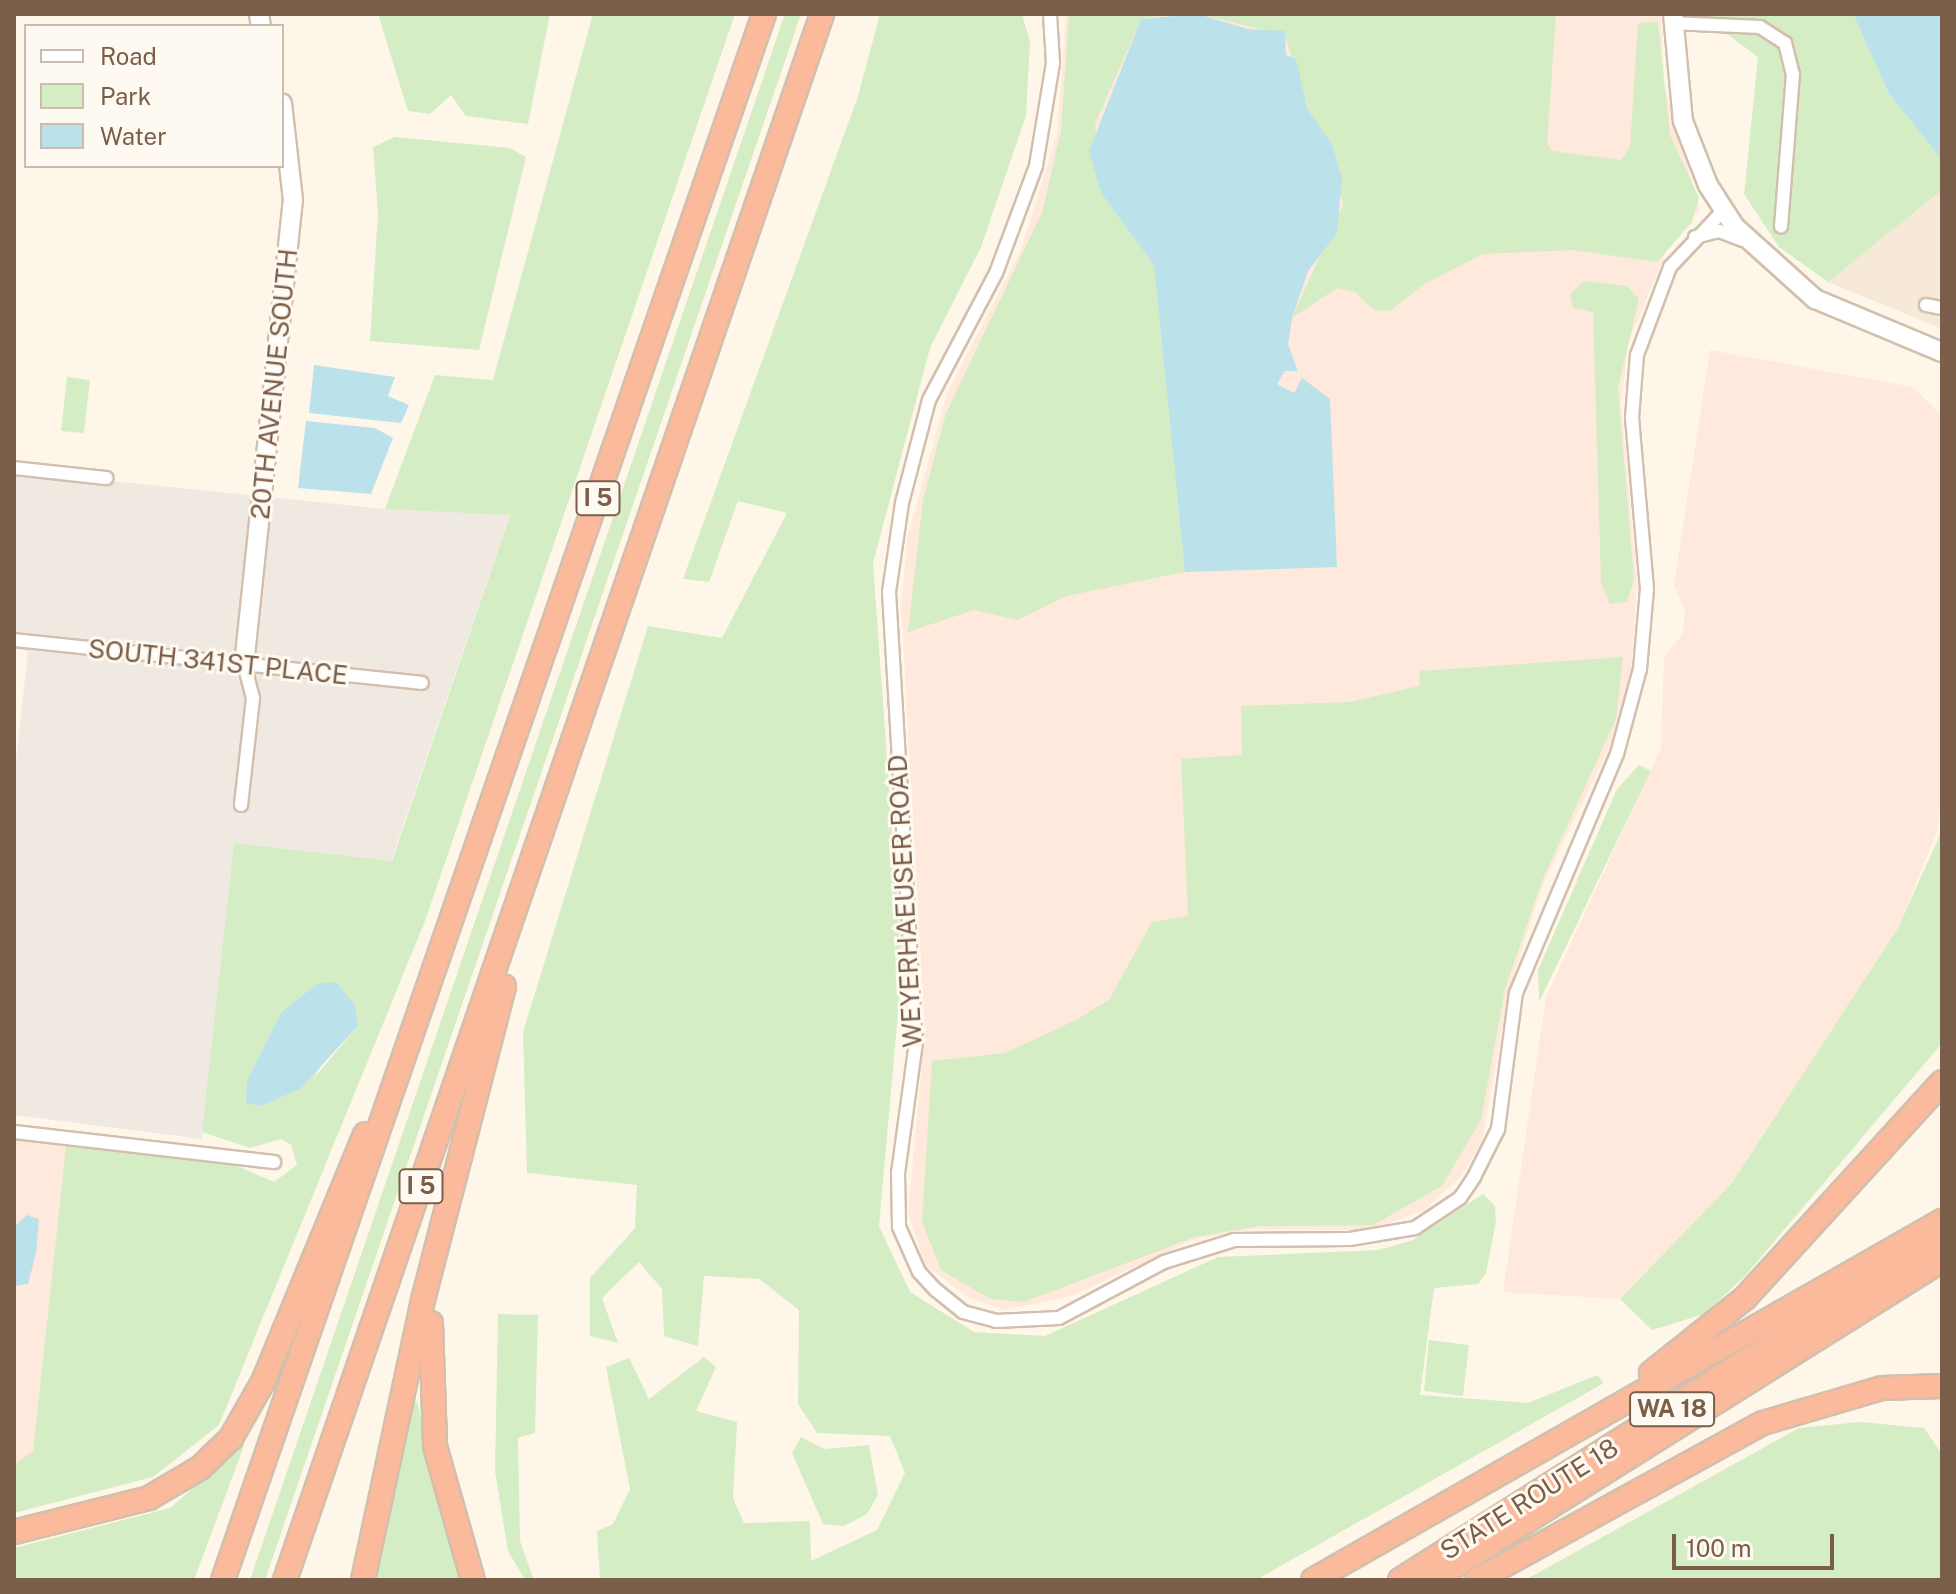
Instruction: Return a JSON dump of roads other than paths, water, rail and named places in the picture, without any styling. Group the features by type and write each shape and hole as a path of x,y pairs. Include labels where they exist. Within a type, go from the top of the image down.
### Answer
{"highway":[{"name":"I 5","path":"221,1580 433,982 764,14"},
{"name":"I 5","path":"285,1580 822,14"},
{"path":"363,1578 446,1223 557,792"},
{"path":"14,1532 149,1498 200,1468 239,1428 433,982"},
{"path":"1597,1416 1745,1298 1936,1089"},
{"path":"1313,1580 1942,1221"},
{"path":"446,1223 431,1316 430,1402 441,1473 473,1580"},
{"name":"STATE ROUTE 18","path":"1400,1580 1942,1236"},
{"name":"STATE ROUTE 18","path":"1433,1580 1942,1260"},
{"path":"1477,1580 1763,1423 1882,1388 1942,1386"}],"street":[{"name":"WEYERHAEUSER ROAD","path":"1050,14 1053,63 1036,166 996,273 929,400 902,503 889,592 916,1042 896,1197 899,1227 919,1272 963,1312 1026,1325 1096,1303 1197,1249 1415,1228 1460,1198 1498,1129 1509,1025 1533,940 1628,721 1647,589 1632,418 1637,355 1660,284 1692,238 1723,211"},
{"path":"1750,245 1723,211 1683,121 1672,18 1760,27 1785,43 1793,74 1781,227"},
{"name":"20TH AVENUE SOUTH","path":"244,665 293,200 284,121"},
{"path":"1692,238 1719,231 1750,245 1834,310 1942,352"},
{"path":"1926,305 1942,308"},
{"path":"14,468 106,478"},
{"name":"SOUTH 341ST PLACE","path":"14,640 422,683"},
{"path":"241,805 253,698 244,665"},
{"path":"14,1132 274,1162"}],"water":[{"path":"1198,14 1248,29 1285,31 1286,55 1296,59 1307,109 1332,144 1342,180 1337,233 1308,271 1292,318 1288,344 1298,371 1285,371 1277,384 1294,393 1302,378 1330,399 1337,567 1185,572 1154,265 1101,193 1089,151 1141,19"},
{"path":"1853,14 1942,14 1942,160 1889,94"},
{"path":"314,365 395,377 388,396 409,405 401,423 309,413"},
{"path":"306,421 375,428 393,438 371,494 298,488"},
{"path":"336,982 355,1005 358,1026 300,1089 260,1106 246,1103 247,1081 281,1013 317,984"},
{"path":"27,1215 39,1219 36,1253 28,1284 14,1286 14,1227"}]}
